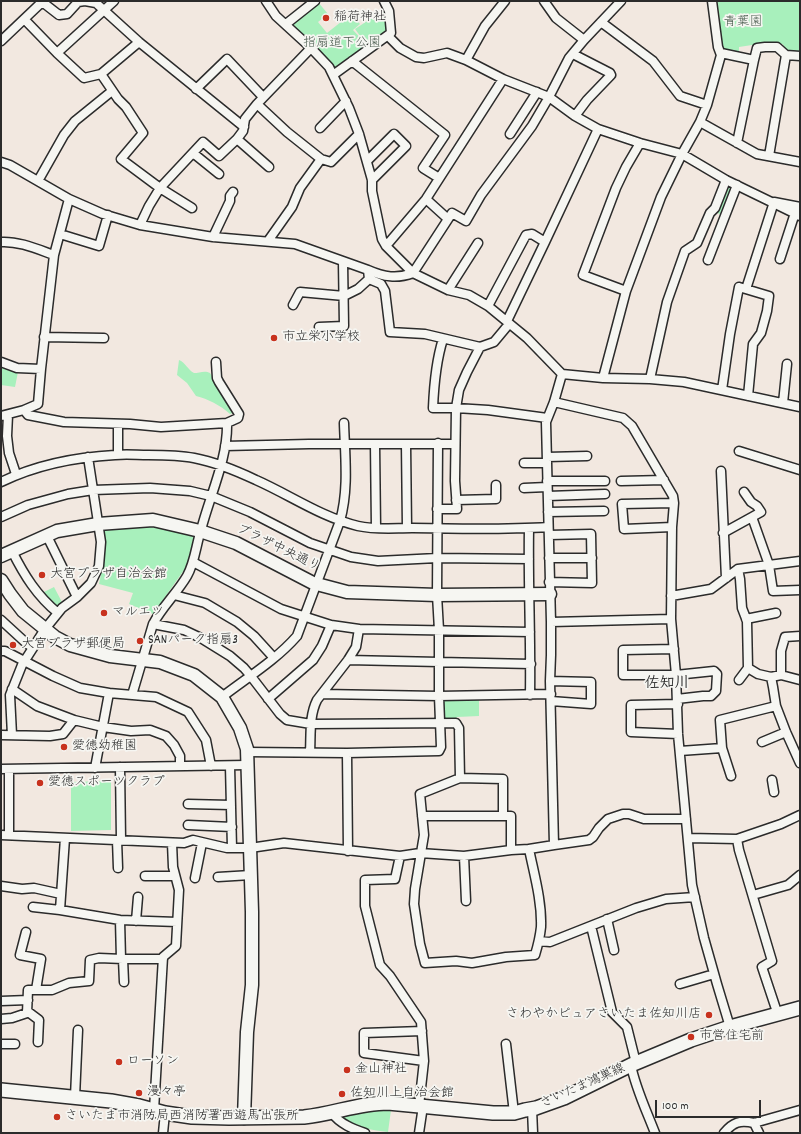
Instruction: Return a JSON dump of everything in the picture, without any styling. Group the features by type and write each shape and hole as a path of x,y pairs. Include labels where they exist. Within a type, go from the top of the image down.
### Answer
{"main road":[{"name":"さいたま鴻巣線","path":"1,1090 111,1101 160,1112 202,1118 318,1116 360,1105 374,1103 493,1113 514,1113 532,1109 564,1098 634,1064 691,1040 730,1027 800,1008"}],"street":[{"path":"1,41 25,20 42,2 59,14 67,14 78,2 85,1 96,3 139,42 244,127"},
{"path":"57,54 114,1"},
{"path":"266,1 276,16 311,48 329,67 360,134 372,180 372,191 382,239 386,246 413,273 448,290 469,294 488,306 527,338 562,374 603,378 684,382 800,407"},
{"path":"286,24 315,1"},
{"path":"333,75 391,33 388,11 384,1"},
{"path":"466,60 485,26 505,1"},
{"path":"544,1 556,18 584,40"},
{"path":"1,162 10,165 69,199 108,215 140,225 213,237 295,244 378,275 392,277 406,276 413,273 452,213 466,221 481,195 532,126 569,58 621,1"},
{"path":"603,378 626,292 661,197 682,154 700,122 707,104 721,55 718,47 712,1"},
{"path":"25,20 57,54 84,78 101,74 139,42"},
{"path":"601,22 653,61 680,96 707,104"},
{"path":"388,36 400,48 416,57 424,58 447,53 466,60 503,79 549,97 575,116 598,129 640,143 682,154 726,180 798,212 780,260"},
{"path":"736,143 757,48 777,47 786,55 800,56"},
{"path":"140,225 160,188 203,142 218,156 237,139 243,131 244,119 311,48"},
{"path":"721,53 754,60"},
{"path":"573,54 610,73 611,75 587,100 575,116"},
{"path":"769,156 786,55"},
{"path":"196,89 227,59 264,97"},
{"path":"352,61 445,135 423,168 439,178"},
{"path":"101,74 118,99 126,107 143,133 121,159 160,188 192,208"},
{"path":"386,246 426,199 503,79"},
{"path":"38,181 64,135 75,121 112,91"},
{"path":"510,134 537,92"},
{"path":"320,128 346,101"},
{"path":"257,104 287,132 322,159 330,162 360,134"},
{"path":"700,122 756,154 800,160"},
{"path":"369,279 381,284 385,291 390,332 425,334 480,347 494,342 508,322 598,129"},
{"path":"367,162 394,134 406,146 372,180"},
{"path":"237,139 270,167"},
{"path":"626,292 583,275 616,188 640,143"},
{"path":"193,153 219,174"},
{"path":"268,241 292,206 300,188 322,159"},
{"path":"650,380 667,302 685,251 696,243 710,213 715,208 726,180"},
{"path":"708,260 737,185"},
{"path":"213,237 233,192"},
{"path":"16,474 5,452 7,436 4,415 24,410 38,404 54,255 69,199"},
{"path":"426,199 448,219"},
{"path":"746,289 774,202"},
{"path":"60,234 99,246 108,215"},
{"path":"488,306 526,235 532,234 545,242"},
{"path":"1,242 26,246 54,255"},
{"path":"448,290 478,243"},
{"path":"319,327 344,326 343,262"},
{"path":"368,270 369,279"},
{"path":"293,305 300,292 344,296 358,289 369,279"},
{"path":"722,390 730,334 739,287 769,296 767,311 760,333 753,344 748,396"},
{"path":"44,337 104,338"},
{"path":"443,339 438,355 434,408 488,410 547,418"},
{"path":"437,509 457,509 455,481 456,408 459,390 480,347"},
{"path":"1,362 17,368 41,369"},
{"path":"24,410 28,415 64,422 162,427 227,423 238,418 238,414 217,378 216,362"},
{"path":"783,404 787,364"},
{"path":"554,845 550,681 551,622 546,422 554,402 562,374"},
{"path":"554,402 623,418 632,426 673,496 671,619 676,675 678,734 692,885 714,974 730,1027"},
{"path":"132,695 156,617 187,576 193,562 200,531 228,436 227,423"},
{"path":"222,697 274,658 297,636 340,521 343,508 346,478 344,423"},
{"path":"118,424 118,454"},
{"path":"247,752 439,751 441,747 437,595 438,443"},
{"path":"375,444 376,528"},
{"path":"406,444 407,528"},
{"path":"225,446 455,444"},
{"path":"739,451 800,470"},
{"path":"1,482 16,474 39,467 88,457 118,454 170,455 194,458 220,465 255,479 340,521 360,526 376,528 529,529 591,534 592,583 549,582"},
{"path":"524,463 587,456"},
{"path":"12,735 10,695 22,665 45,629 62,608 77,597 91,582 99,566 101,542 88,457"},
{"path":"721,471 726,578"},
{"path":"621,481 664,480"},
{"path":"548,488 605,481"},
{"path":"456,500 496,499 496,485"},
{"path":"1,517 28,505 68,494 93,490 150,488 190,491 211,496 250,512 310,544 350,557 378,561 437,558 529,559"},
{"path":"524,488 548,488 605,494"},
{"path":"723,534 761,512 758,506 751,502 744,492"},
{"path":"672,527 624,529 622,504 674,503"},
{"path":"548,512 604,511"},
{"path":"752,517 769,565 773,591 800,590"},
{"name":"プラザ中央通り","path":"6,554 57,531 98,524 153,520 200,531 236,543 316,584 347,592 437,595 550,594"},
{"path":"529,529 530,695"},
{"path":"47,536 77,597"},
{"path":"6,554 36,592 58,613"},
{"path":"549,558 592,558"},
{"path":"671,596 710,589 738,569 800,561"},
{"path":"193,562 281,609 331,625 359,629 530,632"},
{"path":"738,569 742,608 747,621 748,668 739,680"},
{"path":"1,580 23,611 55,637 70,645 110,656 160,662 194,675 222,697 240,728 247,749 252,912 252,985 247,1032 244,1118"},
{"path":"174,595 205,603 231,618 254,636 274,658"},
{"path":"746,619 776,613"},
{"path":"551,622 671,619"},
{"path":"1,620 33,648"},
{"path":"153,624 184,630 201,638 230,656 244,668 280,714 287,720 311,724 456,723 459,728 460,778"},
{"path":"268,699 313,660 322,646 331,625"},
{"path":"310,752 311,724 314,707 356,647 359,629"},
{"path":"781,675 781,651 785,637 800,636"},
{"path":"674,649 623,650 623,675 676,675 714,671 717,674 716,691 711,696 703,696 677,702 631,705 631,732 678,734"},
{"path":"1,651 5,651 80,688 109,693 156,697 188,712 206,740 211,766"},
{"path":"348,660 531,664"},
{"path":"748,668 758,674 771,677 781,675 800,680"},
{"path":"771,677 774,687 776,706 800,763"},
{"path":"322,694 439,696 530,695 591,704 590,682 550,681"},
{"path":"12,689 37,706 74,720 103,727 131,731 150,730 166,736 174,745 180,756 180,766"},
{"path":"95,768 109,693"},
{"path":"732,776 722,748 720,720 776,706"},
{"path":"1,736 50,736 63,734 74,720"},
{"path":"762,742 786,732"},
{"path":"680,751 722,748"},
{"path":"347,752 348,850"},
{"path":"247,765 5,769 5,835 172,843 184,843 193,840 232,848 250,848 284,843 400,856 420,853 464,856 529,849 589,840 608,820 623,814 629,814 644,819 686,819"},
{"path":"230,766 232,848"},
{"path":"118,868 120,767"},
{"path":"504,816 503,779 460,778 420,794 424,835 420,853 414,904 420,944 425,963 456,961 472,963 506,957 535,955 541,926 540,901 529,849"},
{"path":"772,780 774,792"},
{"path":"188,804 231,805"},
{"path":"688,838 737,839 781,824 800,815"},
{"path":"422,816 511,816 512,850"},
{"path":"188,825 232,827"},
{"path":"60,910 65,838"},
{"path":"737,839 772,961 762,967 778,1014"},
{"path":"163,1133 160,1112 163,957 176,946 179,890 173,867 172,843"},
{"path":"195,878 202,843"},
{"path":"400,856 395,879 365,880 365,906 380,965 390,976 421,1022 424,1061 420,1133"},
{"path":"464,856 466,901"},
{"path":"218,877 251,875"},
{"path":"753,895 788,885 800,875"},
{"path":"145,876 175,876"},
{"path":"1,886 22,889 34,888 60,894"},
{"path":"539,941 550,942 636,908 666,899 695,897"},
{"path":"136,921 138,898"},
{"path":"33,907 120,920 177,922"},
{"path":"607,919 614,950"},
{"path":"120,920 124,982"},
{"path":"591,926 612,1012 627,1027 634,1064 633,1075 655,1133"},
{"path":"26,932 20,955 40,959 36,990"},
{"path":"1,1018 12,1018 27,1013 28,990 52,990 69,984 89,981 90,960 99,958 163,959"},
{"path":"680,984 714,974"},
{"path":"1,1001 28,1000"},
{"path":"27,1011 39,1020 38,1042"},
{"path":"75,1097 78,1030"},
{"path":"422,1031 364,1033 364,1053 424,1061"},
{"path":"1,1044 15,1044"},
{"path":"506,1044 514,1113"},
{"path":"532,1109 533,1133"},
{"path":"724,1133 729,1127 740,1121 754,1123 800,1110"},
{"path":"332,1113 346,1129 365,1133"},
{"path":"754,1123 759,1133"}],"green space":[{"name":"青葉園","path":"716,1 800,1 800,52 786,51 783,44 739,47 739,55 723,50"},
{"name":"指扇道下公園","path":"318,2 328,14 318,22 327,33 351,14 360,24 353,30 366,44 355,29 384,10 387,32 333,72 327,58 293,26 292,23"},
{"path":"729,184 733,186 721,215 716,212"},
{"path":"179,360 194,373 210,373 234,410 233,413 230,414 214,403 196,396 187,383 177,375"},
{"path":"1,366 18,372 15,387 1,385"},
{"path":"151,527 194,533 189,563 153,614 129,604 133,593 99,584 105,555 102,529"},
{"path":"54,587 63,604 60,606 56,606 42,593"},
{"path":"479,698 479,716 457,717 455,720 445,720 443,718 444,699"},
{"path":"111,781 111,830 71,831 71,782"},
{"path":"366,1110 391,1110 388,1132 360,1127 344,1120 343,1115"}],"place":[{"name":"稲荷神社","path":"326,18"},
{"name":"市立栄小学校","path":"274,338"},
{"name":"大宮プラザ自治会館","path":"42,575"},
{"name":"マルエツ","path":"104,613"},
{"name":"SANパーク指扇3","path":"140,641"},
{"name":"大宮プラザ郵便局","path":"13,645"},
{"name":"愛徳幼稚園","path":"64,747"},
{"name":"愛徳スポーツクラブ","path":"40,783"},
{"name":"さわやかピュアさいたま佐知川店","path":"709,1015"},
{"name":"市営住宅前","path":"691,1037"},
{"name":"ローソン","path":"119,1062"},
{"name":"金山神社","path":"347,1070"},
{"name":"漫々亭","path":"139,1093"},
{"name":"佐知川上自治会館","path":"342,1094"},
{"name":"さいたま市消防局西消防署西遊馬出張所","path":"57,1117"}],"district":[{"name":"佐知川","path":"667,685"}]}
